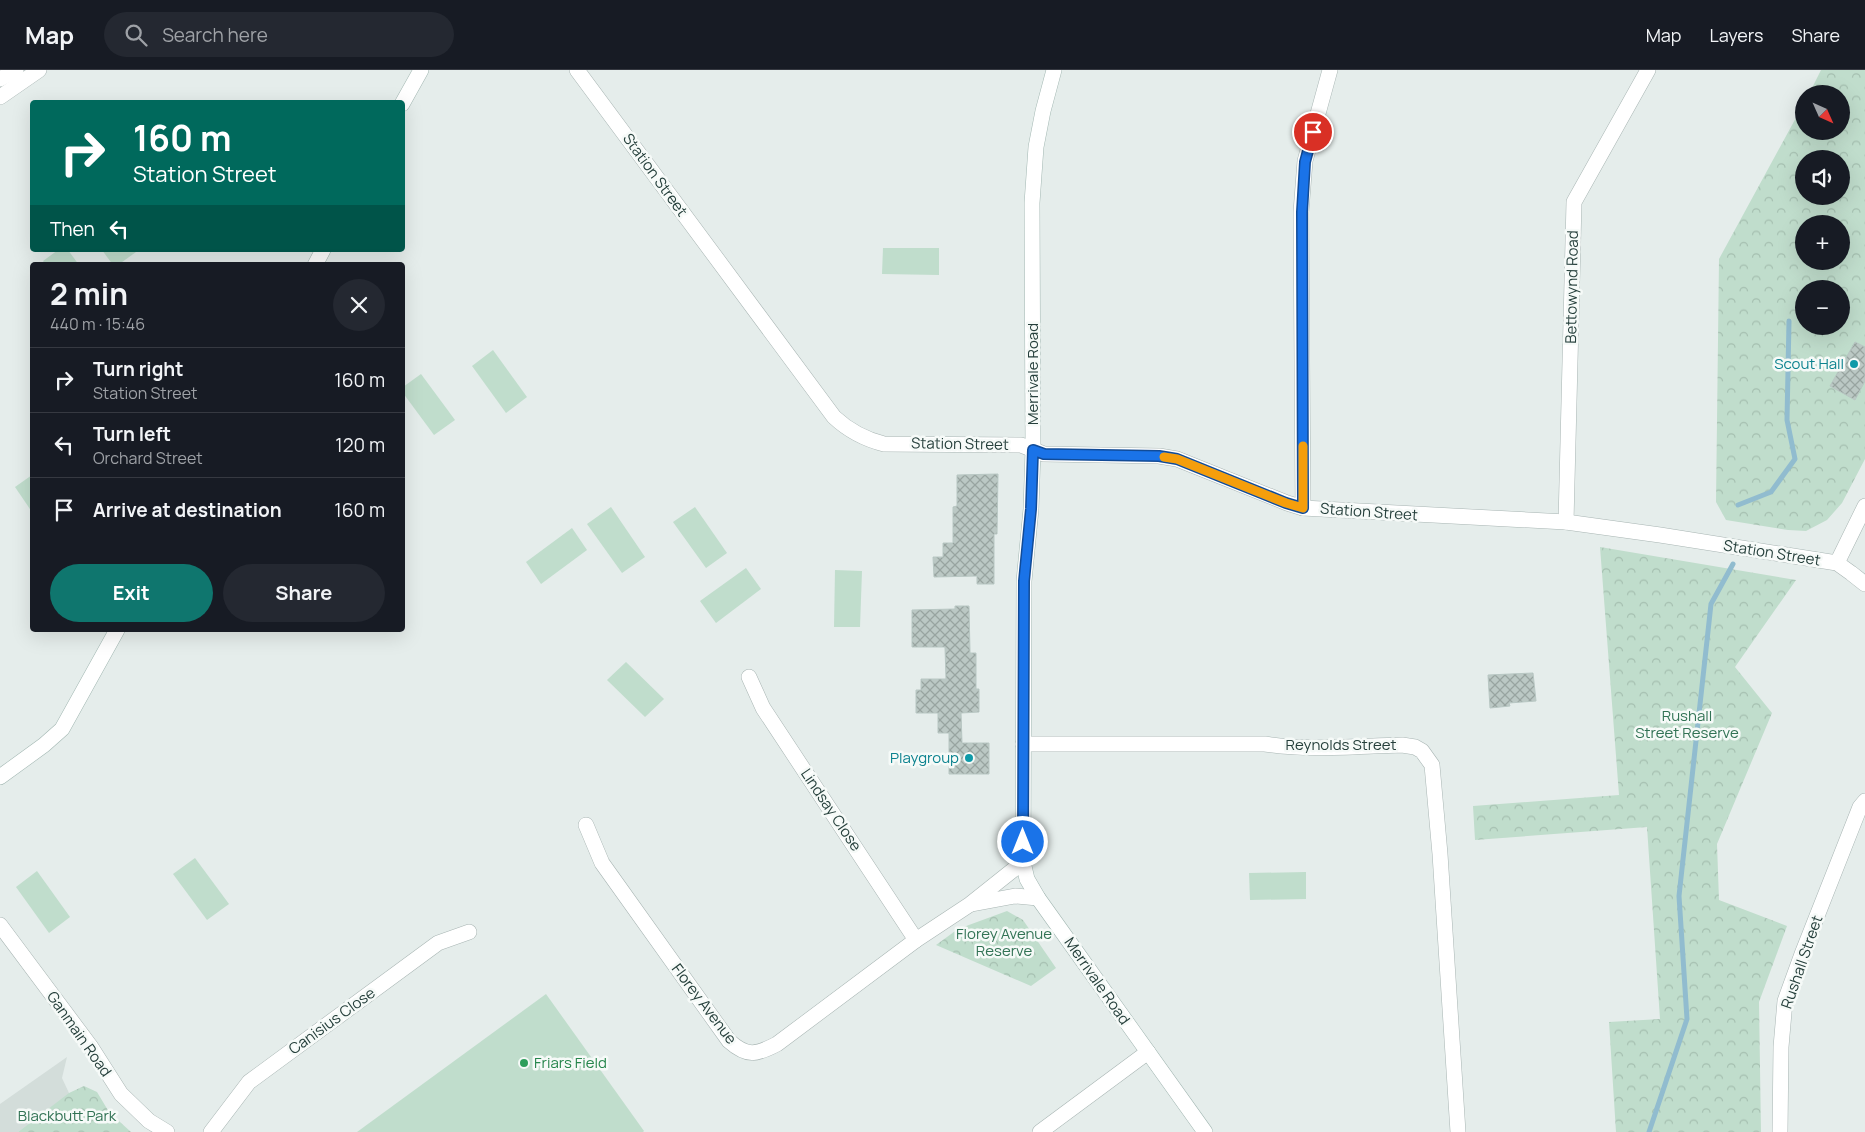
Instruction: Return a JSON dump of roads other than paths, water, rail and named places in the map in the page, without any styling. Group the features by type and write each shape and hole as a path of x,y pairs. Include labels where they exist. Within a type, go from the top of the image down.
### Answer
{"street":[{"path":"0,80 16,70"},
{"path":"0,97 39,70"},
{"path":"404,100 421,70"},
{"name":"Station Street","path":"577,70 834,417 844,427 863,438 884,444 1021,445 1044,454 1159,456 1177,459 1286,503 1303,508 1566,522 1837,563 1865,584"},
{"name":"Merrivale Road","path":"1054,70 1036,147 1032,203 1033,450 1031,509 1024,581 1023,862 1027,879 1038,898 1205,1132"},
{"path":"1303,508 1302,212 1305,162 1330,70"},
{"name":"Bettowynd Road","path":"1566,522 1574,202 1648,70"},
{"path":"1837,563 1865,506"},
{"path":"0,777 44,745 62,728 116,632"},
{"name":"Lindsay Close","path":"749,677 763,708 916,940"},
{"name":"Reynolds Street","path":"1023,744 1265,744 1304,747 1402,745 1415,747 1422,752 1432,765 1440,854 1458,1132"},
{"name":"Rushall Street","path":"1780,1132 1781,1046 1785,1001 1860,807 1865,801"},
{"name":"Florey Avenue","path":"586,825 602,862 729,1040 737,1048 746,1052 760,1053 777,1044 916,940 969,904 1023,862"},
{"name":"Florey Avenue","path":"969,904 1015,896 1038,898"},
{"name":"Ganmain Road","path":"0,925 91,1047 121,1094 149,1121 167,1132"},
{"name":"Canisius Close","path":"211,1132 249,1082 438,943 469,932"},
{"path":"1040,1132 1148,1052"}],"waterway":[{"path":"1738,505 1771,492 1795,459 1787,420 1789,321"},
{"path":"1649,1132 1687,1019 1679,896 1711,604 1733,564"}],"place":[{"name":"Scout Hall","path":"1854,364"},
{"name":"Playgroup","path":"969,758"},
{"name":"Friars Field","path":"524,1063"}],"park label":[{"name":"Rushall Street Reserve","path":"1687,724"},
{"name":"Florey Avenue Reserve","path":"1004,942"},
{"name":"Blackbutt Park","path":"67,1116"}]}
